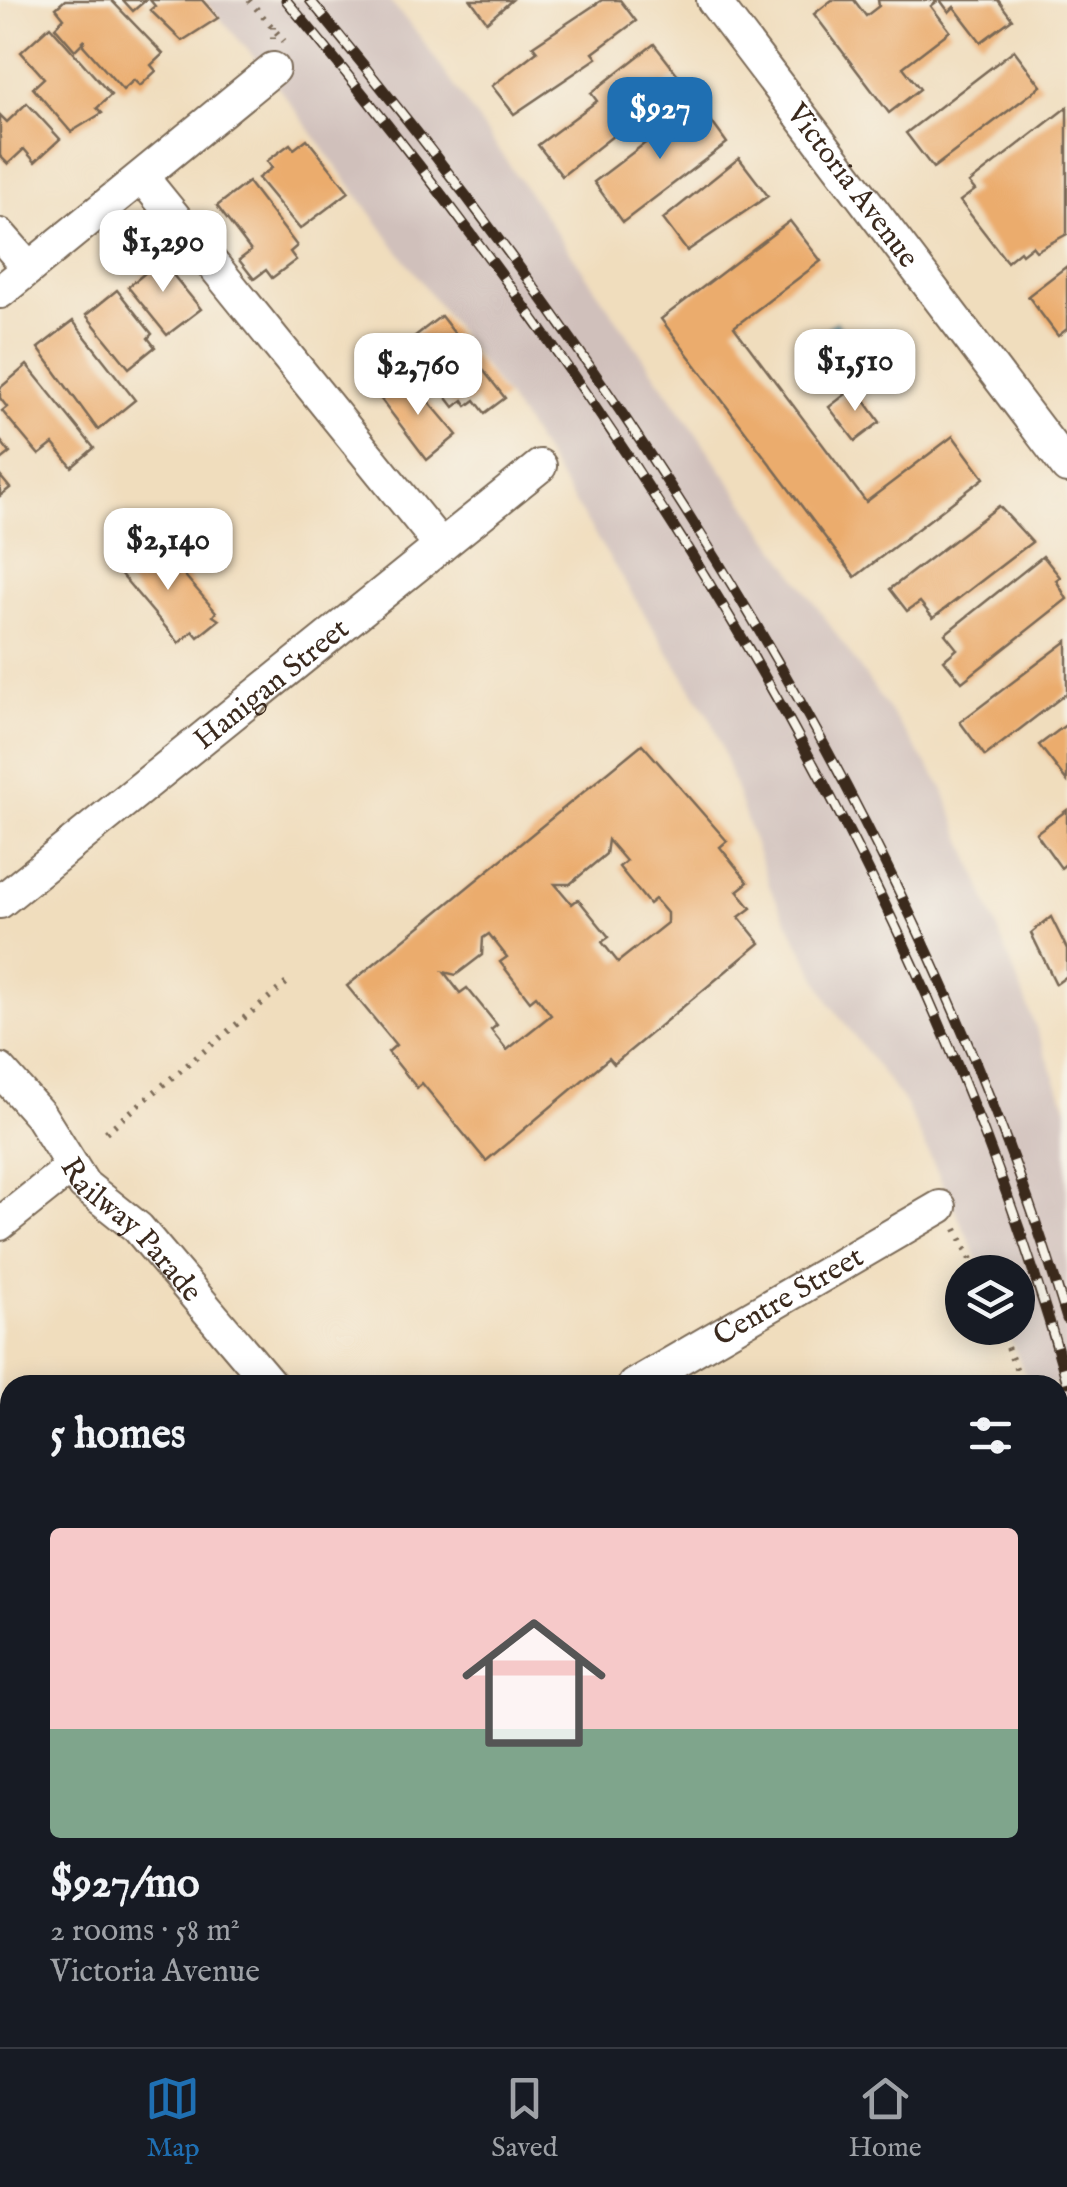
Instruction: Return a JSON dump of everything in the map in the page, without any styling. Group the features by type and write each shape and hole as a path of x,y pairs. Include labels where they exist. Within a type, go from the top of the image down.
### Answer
{"street":[{"name":"Victoria Avenue","path":"713,0 1067,467"},
{"path":"0,292 273,69"},
{"path":"142,177 441,546"},
{"path":"0,236 30,268"},
{"name":"Hanigan Street","path":"0,902 540,466"},
{"name":"Railway Parade","path":"0,1070 40,1116 84,1185 138,1228 263,1375"},
{"path":"0,1224 70,1168"},
{"name":"Centre Street","path":"651,1375 940,1206"}],"path":[{"path":"106,1132 289,981"},
{"path":"940,1206 970,1255"},
{"path":"1007,1345 1019,1375"}],"shaded area":[{"path":"204,0 389,0 418,34 942,786 1067,1108 1067,1375 1025,1375 1013,1345 1035,1345 1035,1255 976,1255 906,1105 831,1005 770,888 713,723 522,419 268,73"}],"water":[{"path":"836,322 866,362 845,378 815,337"}],"building":[{"path":"65,0 111,0 163,54 151,65 156,71 140,86 134,80 123,90 83,45 85,40 75,50 55,27 64,18 56,8"},
{"path":"123,0 146,0 133,11"},
{"path":"150,0 202,0 218,18 182,41 150,10 155,6"},
{"path":"471,0 512,0 487,22"},
{"path":"602,0 620,0 636,21 593,53 597,58 514,114 492,86 537,51 533,46"},
{"path":"832,0 854,0 866,16 879,6 878,0 939,0 931,6 950,31 903,67 920,89 889,113 814,14"},
{"path":"940,0 998,0 1012,19 981,42 954,7 949,12"},
{"path":"50,26 111,95 97,108 102,113 71,132 33,88 44,78 21,52"},
{"path":"654,44 678,75 618,121 623,128 562,176 538,145 597,101 591,93"},
{"path":"1014,50 1041,86 933,168 906,133"},
{"path":"27,103 60,139 35,162 24,149 8,164 0,156 0,115 7,122"},
{"path":"698,103 727,143 623,222 594,182"},
{"path":"1067,107 1067,234 1036,251 1032,246 1022,254 1020,251 1007,262 960,201 975,190 969,183"},
{"path":"307,139 349,192 300,229 258,178 272,168 267,161 290,144 294,149"},
{"path":"739,158 768,196 687,251 663,219"},
{"path":"248,182 297,246 290,252 296,260 272,278 266,270 254,279 239,260 251,251 217,206"},
{"path":"790,221 821,261 734,327 866,502 953,436 984,478 855,577 661,319"},
{"path":"155,253 201,309 167,335 128,287 145,273 139,266"},
{"path":"1067,266 1067,329 1058,336 1028,296"},
{"path":"117,290 152,334 148,338 155,347 129,368 86,315"},
{"path":"441,316 505,398 485,413 475,400 467,406 463,400 454,407 431,377 437,372 427,360 414,371 397,350"},
{"path":"73,321 135,400 98,430 38,348"},
{"path":"27,365 94,448 72,467 53,444 39,455 2,411 7,407 0,398 0,388"},
{"path":"407,376 457,435 427,460 380,398"},
{"path":"855,387 880,422 855,441 829,407"},
{"path":"0,440 10,453 0,461"},
{"path":"0,476 10,488 0,496"},
{"path":"999,506 1032,542 933,618 920,602 907,611 890,589"},
{"path":"158,544 216,612 213,616 219,620 198,637 193,631 179,643 114,566 136,548 143,557"},
{"path":"1043,556 1060,577 1056,580 1067,599 962,682 944,660 957,649 945,634"},
{"path":"1067,641 1067,693 985,756 960,722"},
{"path":"1067,724 1067,781 1039,745"},
{"path":"642,744 727,841 720,847 748,882 737,891 751,908 739,917 760,943 614,1064 609,1058 486,1161 422,1083 417,1088 388,1052 396,1045 347,986","holes":["608,840 626,861 619,867 649,904 655,899 667,913 667,923 618,962 602,942 609,937 578,899 572,904 555,884 570,884 606,854","489,934 507,957 500,962 530,1001 536,996 551,1015 507,1050 491,1030 497,1025 467,988 460,993 444,972 456,975 482,955 483,938"]},
{"path":"1067,810 1067,863 1061,868 1036,833"},
{"path":"1051,917 1067,949 1067,976 1056,984 1031,933"}],"railway":[{"path":"286,0 411,155 531,315 644,480 750,651 846,827 932,1007 1006,1192 1065,1375"},
{"path":"310,0 429,148 544,301 653,459 754,622 848,790 932,962 1006,1138 1067,1319"}]}
